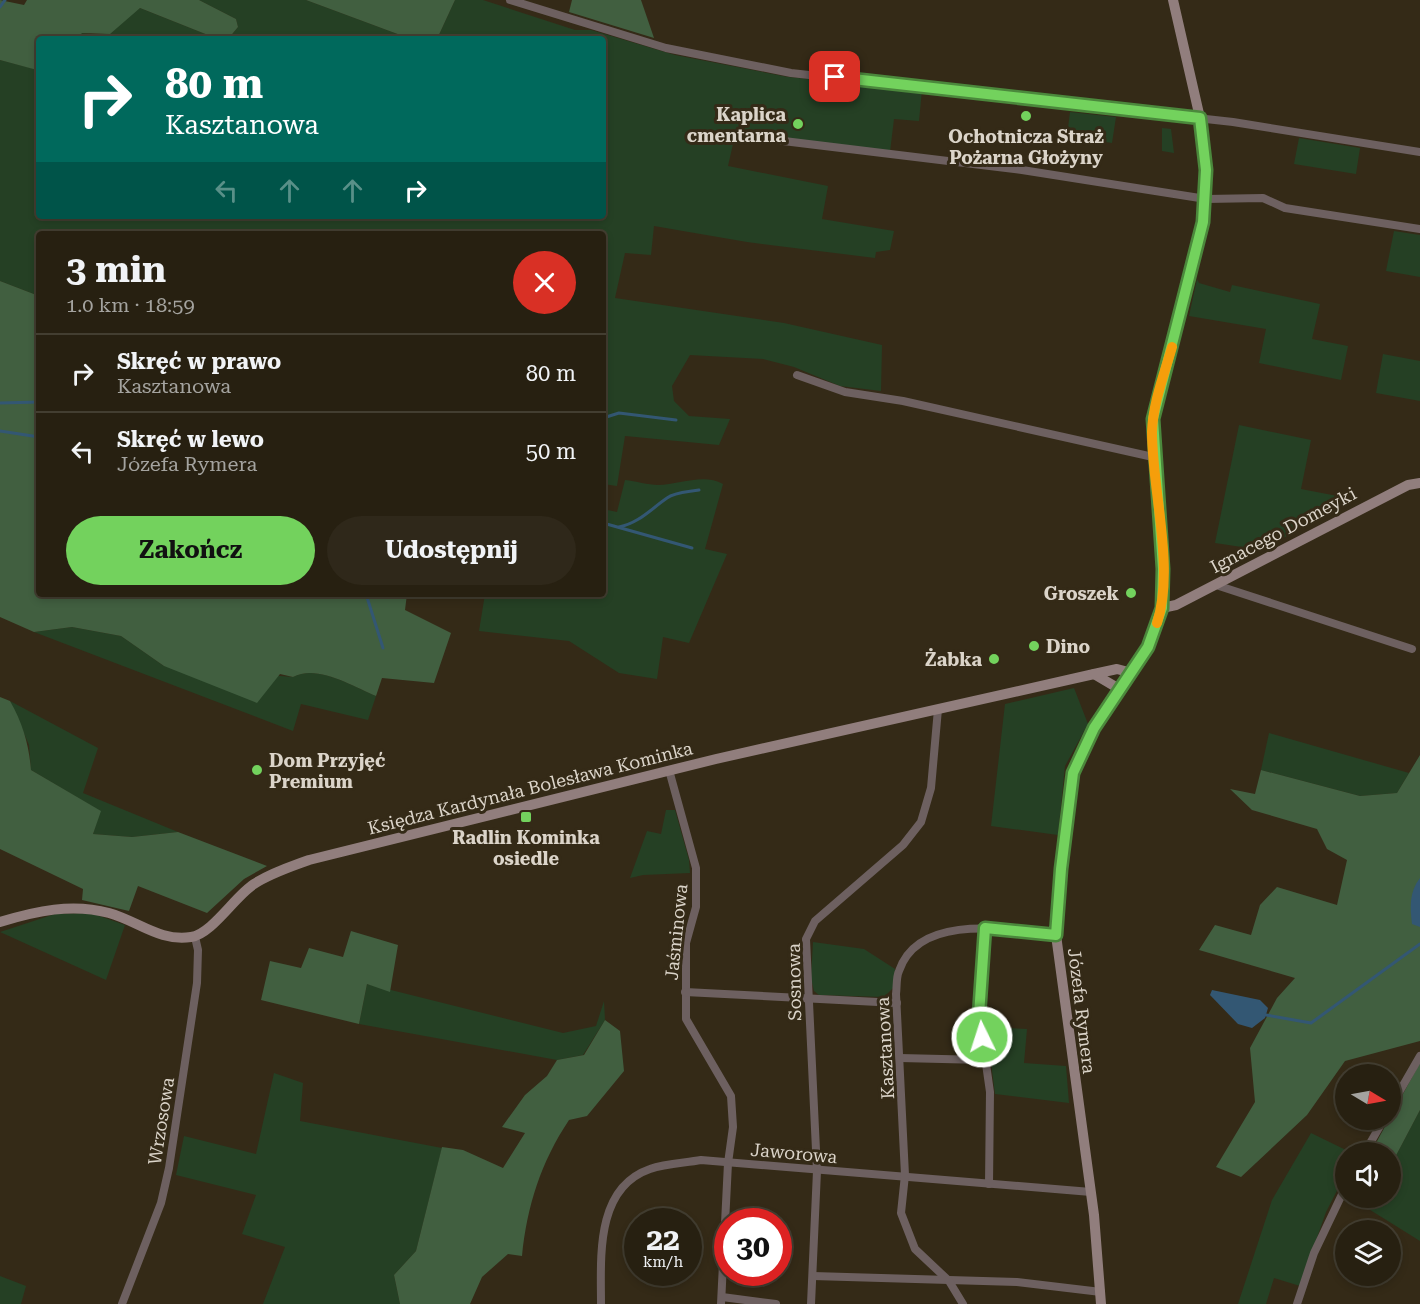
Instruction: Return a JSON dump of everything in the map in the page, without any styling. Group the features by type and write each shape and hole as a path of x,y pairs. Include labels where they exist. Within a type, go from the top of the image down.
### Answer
{"street":[{"path":"510,0 666,48 791,73 1200,118 1420,152"},
{"name":"Józefa Rymera","path":"1101,1304 1091,1192 1056,935 1061,869 1073,773 1094,728 1148,647 1162,608 1163,569 1153,457 1154,413 1197,249 1206,199 1206,159 1200,118 1173,0"},
{"path":"734,135 1022,171 1206,199 1263,198 1285,208 1420,229"},
{"path":"797,375 844,392 903,402 1153,457"},
{"name":"Ignacego Domeyki","path":"1162,608 1176,605 1408,485 1420,483"},
{"path":"1216,585 1412,649"},
{"name":"Księdza Kardynała Bolesława Kominka","path":"195,937 252,884 289,867 669,770 1117,669 1132,673"},
{"path":"1094,674 1121,690"},
{"name":"Sosnowa","path":"811,1304 817,1171 806,939 815,921 903,845 921,822 931,788 938,709"},
{"name":"Jaśminowa","path":"669,770 696,868 696,907 686,943 684,992 686,1019 731,1096 733,1127 728,1162 721,1301"},
{"path":"0,921 63,908 89,909 111,914 160,936 177,939 195,937"},
{"path":"985,928 979,1015 990,1092 989,1184"},
{"name":"Kasztanowa","path":"963,1304 949,1281 915,1249 901,1213 905,1175 897,1003 898,971 909,952 925,941 950,930 985,928 1056,935"},
{"name":"Wrzosowa","path":"122,1304 161,1203 169,1168 197,983 198,950 195,937"},
{"path":"684,992 897,1003"},
{"path":"1401,1089 1420,1056"},
{"path":"900,1058 984,1060"},
{"name":"Jaworowa","path":"601,1304 601,1238 612,1203 628,1182 650,1169 701,1160 1091,1192"},
{"path":"1297,1304 1314,1253 1335,1208"},
{"path":"813,1276 1017,1282 1101,1292"},
{"path":"721,1301 776,1304"}],"green space":[{"path":"0,0 24,5 27,0 199,0 236,19 238,27 230,36 210,36 140,8 110,34 36,36 36,70 0,60"},
{"path":"199,0 306,0 403,36 230,36 238,27 236,19"},
{"path":"306,0 455,0 438,36 403,36"},
{"path":"455,0 483,0 575,30 591,30 675,55 788,77 922,90 919,121 894,119 890,152 736,131 728,166 828,186 822,219 894,231 890,250 876,252 875,258 747,242 654,226 651,255 625,253 615,298 784,323 882,345 881,391 840,386 794,367 763,359 690,355 672,386 674,401 689,416 730,419 719,445 625,436 617,486 606,484 606,231 36,231 36,295 0,281 0,60 36,69 36,219 606,219 606,36 438,36"},
{"path":"572,0 641,0 654,38 569,12"},
{"path":"140,8 210,36 78,36 81,33 102,35"},
{"path":"1070,112 1116,117 1112,143 1067,136"},
{"path":"1162,128 1171,129 1174,153 1162,151"},
{"path":"1299,138 1360,148 1356,174 1294,164"},
{"path":"1394,231 1420,235 1420,277 1386,271"},
{"path":"1197,279 1199,283 1230,292 1232,285 1320,304 1312,339 1348,346 1341,380 1259,363 1266,329 1189,316"},
{"path":"0,281 36,295 36,597 407,597 405,610 451,633 434,683 382,678 376,696 346,682 323,675 313,673 293,677 280,674 257,703 164,666 121,636 72,627 34,632 0,617"},
{"path":"1383,354 1420,361 1420,401 1376,393"},
{"path":"1239,425 1311,440 1301,489 1353,499 1262,550 1215,543"},
{"path":"699,479 723,484 705,549 727,554 689,643 663,637 657,679 619,673 569,641 479,631 485,597 606,597 606,510 617,512 625,480 666,485"},
{"path":"72,627 121,636 164,666 293,677 313,673 346,682 376,696 368,720 301,704 293,731 34,632"},
{"path":"1074,688 1088,724 1065,766 1058,835 991,826 1005,704"},
{"path":"0,697 10,701 22,726 31,770 101,811 93,834 132,837 178,832 267,866 244,879 207,913 138,886 129,911 82,900 83,889 0,849"},
{"path":"10,701 98,748 83,793 178,832 132,837 93,834 100,811 31,770 29,745"},
{"path":"1269,733 1409,773 1397,793 1360,796 1261,770"},
{"path":"1420,755 1420,1041 1345,1061 1343,1064 1335,1064 1335,1075 1307,1115 1241,1177 1216,1167 1255,1102 1250,1048 1277,998 1295,978 1199,950 1215,925 1251,935 1260,905 1277,887 1337,905 1347,860 1327,849 1317,829 1252,810 1230,789 1255,794 1261,770 1360,796 1397,793"},
{"path":"666,810 675,810 689,860 690,873 643,875 630,878 647,831 661,834"},
{"path":"91,913 125,925 106,980 0,932 55,914"},
{"path":"351,931 398,945 390,992 367,984 359,1024 261,1000 270,961 301,968 309,948 343,957"},
{"path":"813,942 864,949 895,969 893,988 884,997 819,995 814,991 811,978"},
{"path":"367,984 563,1033 596,1026 604,1001 605,1020 583,1055 557,1060 359,1024"},
{"path":"605,1020 620,1031 624,1071 587,1116 569,1120 559,1136 537,1185 522,1256 508,1254 482,1277 470,1304 400,1304 394,1275 416,1251 442,1147 463,1150 503,1168 525,1133 502,1127 525,1095 547,1076 557,1060 584,1055"},
{"path":"1007,1028 1027,1029 1024,1063 1066,1066 1069,1103 995,1094 987,1031"},
{"path":"1420,1063 1420,1110 1401,1146 1401,1142 1377,1142 1383,1130 1401,1130 1401,1098"},
{"path":"274,1073 303,1083 300,1121 442,1148 416,1251 394,1275 400,1304 263,1304 285,1247 242,1234 256,1195 176,1175 184,1136 256,1154"},
{"path":"1420,1110 1420,1241 1401,1229 1401,1220 1386,1220 1367,1208 1401,1208 1401,1146"},
{"path":"1311,1133 1335,1145 1335,1194 1326,1212 1300,1286 1274,1278 1266,1304 1238,1304 1272,1200"},
{"path":"0,1276 26,1286 21,1304 0,1304"}],"water":[{"path":"1420,878 1420,927 1412,924 1411,906 1412,894"},
{"path":"1212,990 1260,1000 1268,1008 1265,1018 1252,1028 1238,1024 1210,995"}],"waterway":[{"path":"0,7 5,0"},
{"path":"0,403 36,402"},
{"path":"606,417 619,413 676,420"},
{"path":"0,431 36,437"},
{"path":"619,527 639,519 670,496 699,490"},
{"path":"606,524 692,548"},
{"path":"367,597 383,648"},
{"path":"1266,1015 1311,1023 1420,944"}],"slow traffic":[{"path":"1157,623 1162,608 1163,569 1152,434 1157,401 1172,347"}],"place":[{"name":"Ochotnicza Straż Pożarna Głożyny","path":"1026,116"},
{"name":"Kaplica cmentarna","path":"798,124"},
{"name":"Groszek","path":"1131,593"},
{"name":"Dino","path":"1034,646"},
{"name":"Żabka","path":"994,659"},
{"name":"Dom Przyjęć Premium","path":"257,770"},
{"name":"Radlin Kominka osiedle","path":"526,817"}],"route":[{"path":"835,77 1200,118 1203,132 1206,199 1203,222 1153,419 1153,457 1163,569 1162,608 1148,647 1094,728 1078,757 1069,794 1056,935 985,928 979,1015 982,1037"}]}
